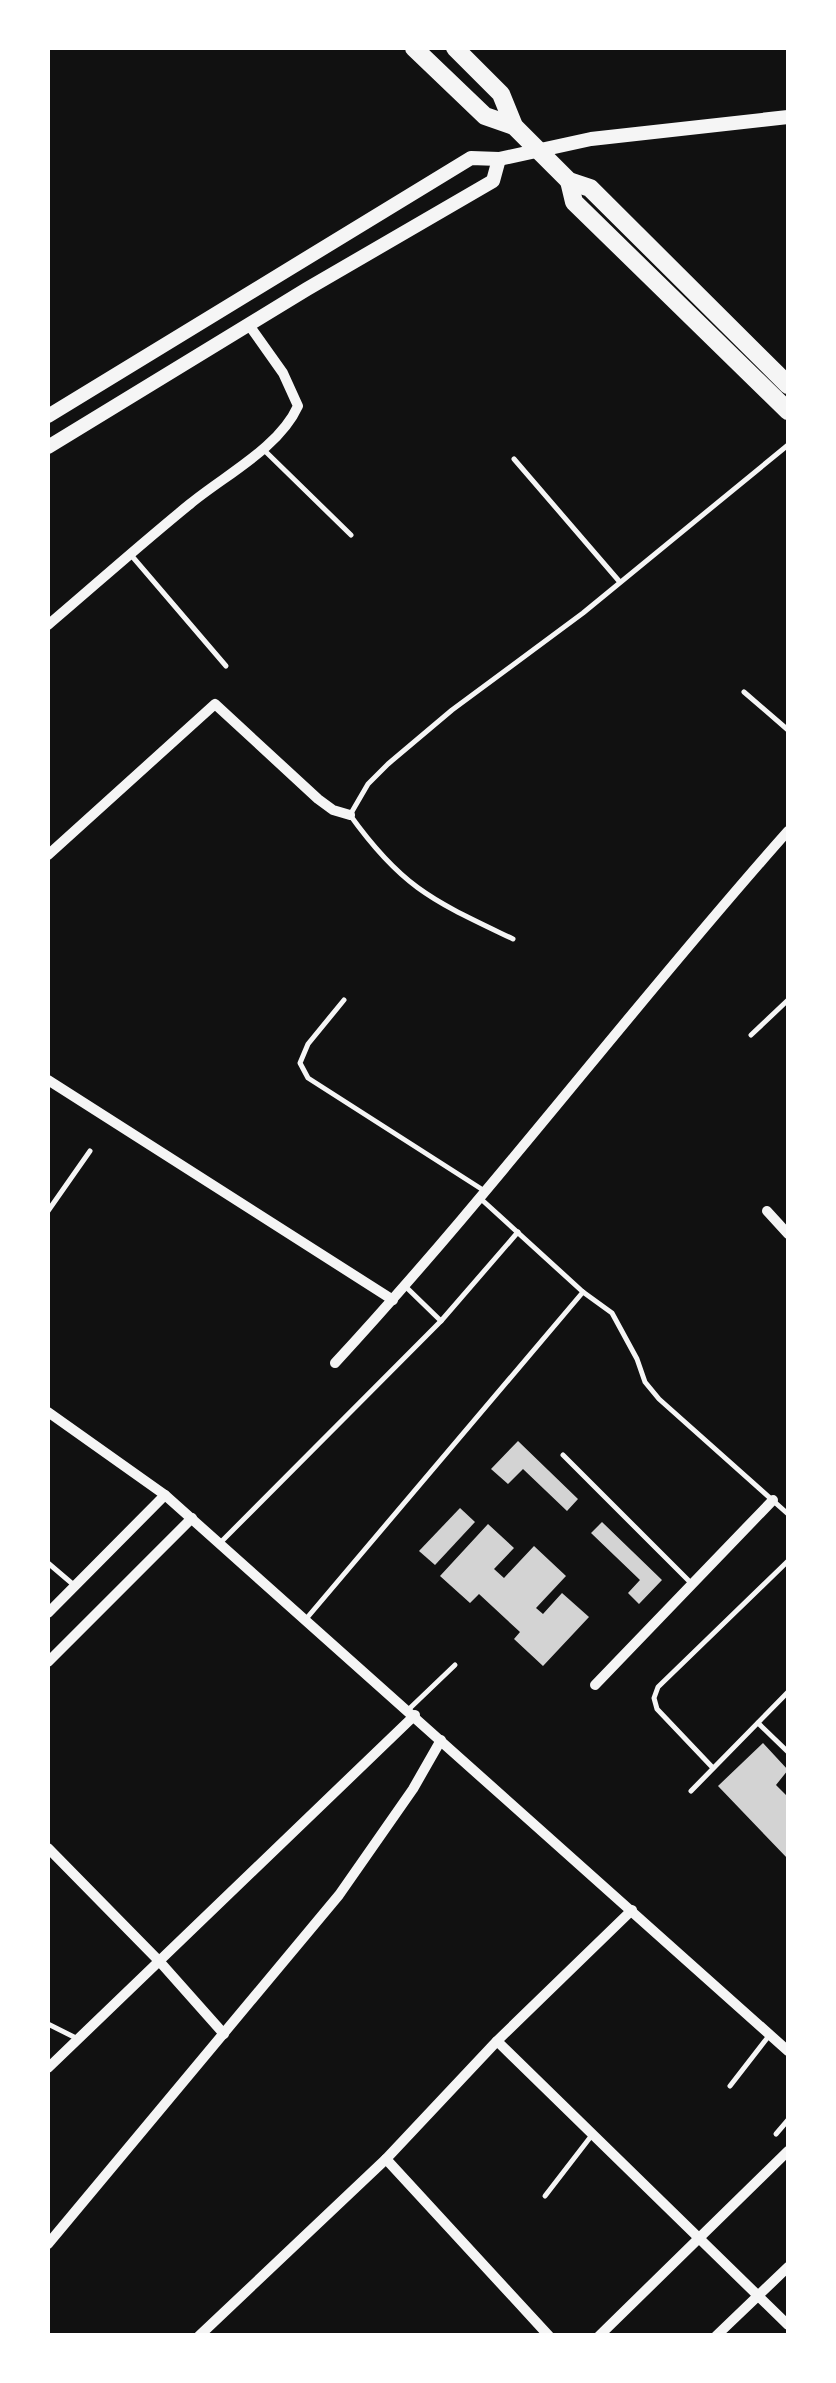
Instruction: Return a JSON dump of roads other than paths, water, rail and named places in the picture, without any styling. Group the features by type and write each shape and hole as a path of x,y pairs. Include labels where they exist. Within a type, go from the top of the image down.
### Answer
{"main road":[{"path":"414,48 485,116 514,126"},
{"path":"454,48 500,94 514,126 569,180 590,188 788,385"},
{"path":"569,180 574,202 788,411"}],"street":[{"path":"48,416 472,158 499,159 592,140 788,117"},
{"path":"48,448 492,181 499,159"},
{"path":"291,265 307,289"},
{"path":"48,625 292,419 298,406 283,373 249,325"},
{"path":"48,855 216,704 318,799 333,810 350,815"},
{"path":"335,1363 406,1287 707,922 788,831"},
{"path":"48,1080 393,1300"},
{"path":"767,1210 788,1234"},
{"path":"48,1412 166,1495 788,2050"},
{"path":"48,1613 166,1495"},
{"path":"595,1685 773,1500"},
{"path":"48,1662 192,1518"},
{"path":"48,2068 412,1712"},
{"path":"48,2244 339,1895 413,1790 442,1740"},
{"path":"48,1848 224,2034"},
{"path":"199,2336 386,2158 632,1910"},
{"path":"497,2042 788,2325"},
{"path":"599,2336 788,2152"},
{"path":"386,2158 549,2336"},
{"path":"716,2336 788,2267"}],"lane":[{"path":"513,939 411,886 370,844 350,815 368,784 388,764 452,710 583,613 788,445"},
{"path":"262,448 351,535"},
{"path":"514,459 619,580"},
{"path":"131,556 226,666"},
{"path":"744,692 788,730"},
{"path":"344,1000 308,1044 300,1063 308,1078 483,1195 583,1292 612,1313 637,1358 645,1382 659,1399 788,1514"},
{"path":"752,1035 788,1000"},
{"path":"48,1211 90,1150"},
{"path":"220,1543 441,1321 518,1232"},
{"path":"406,1287 441,1321"},
{"path":"306,1619 583,1292"},
{"path":"562,1455 692,1584"},
{"path":"713,1768 657,1709 654,1698 658,1687 788,1561"},
{"path":"48,1563 75,1586"},
{"path":"412,1712 455,1664"},
{"path":"691,1791 788,1692"},
{"path":"758,1722 788,1752"},
{"path":"48,2024 77,2039"},
{"path":"730,2086 770,2035"},
{"path":"776,2134 788,2120"},
{"path":"545,2196 592,2135"}]}
